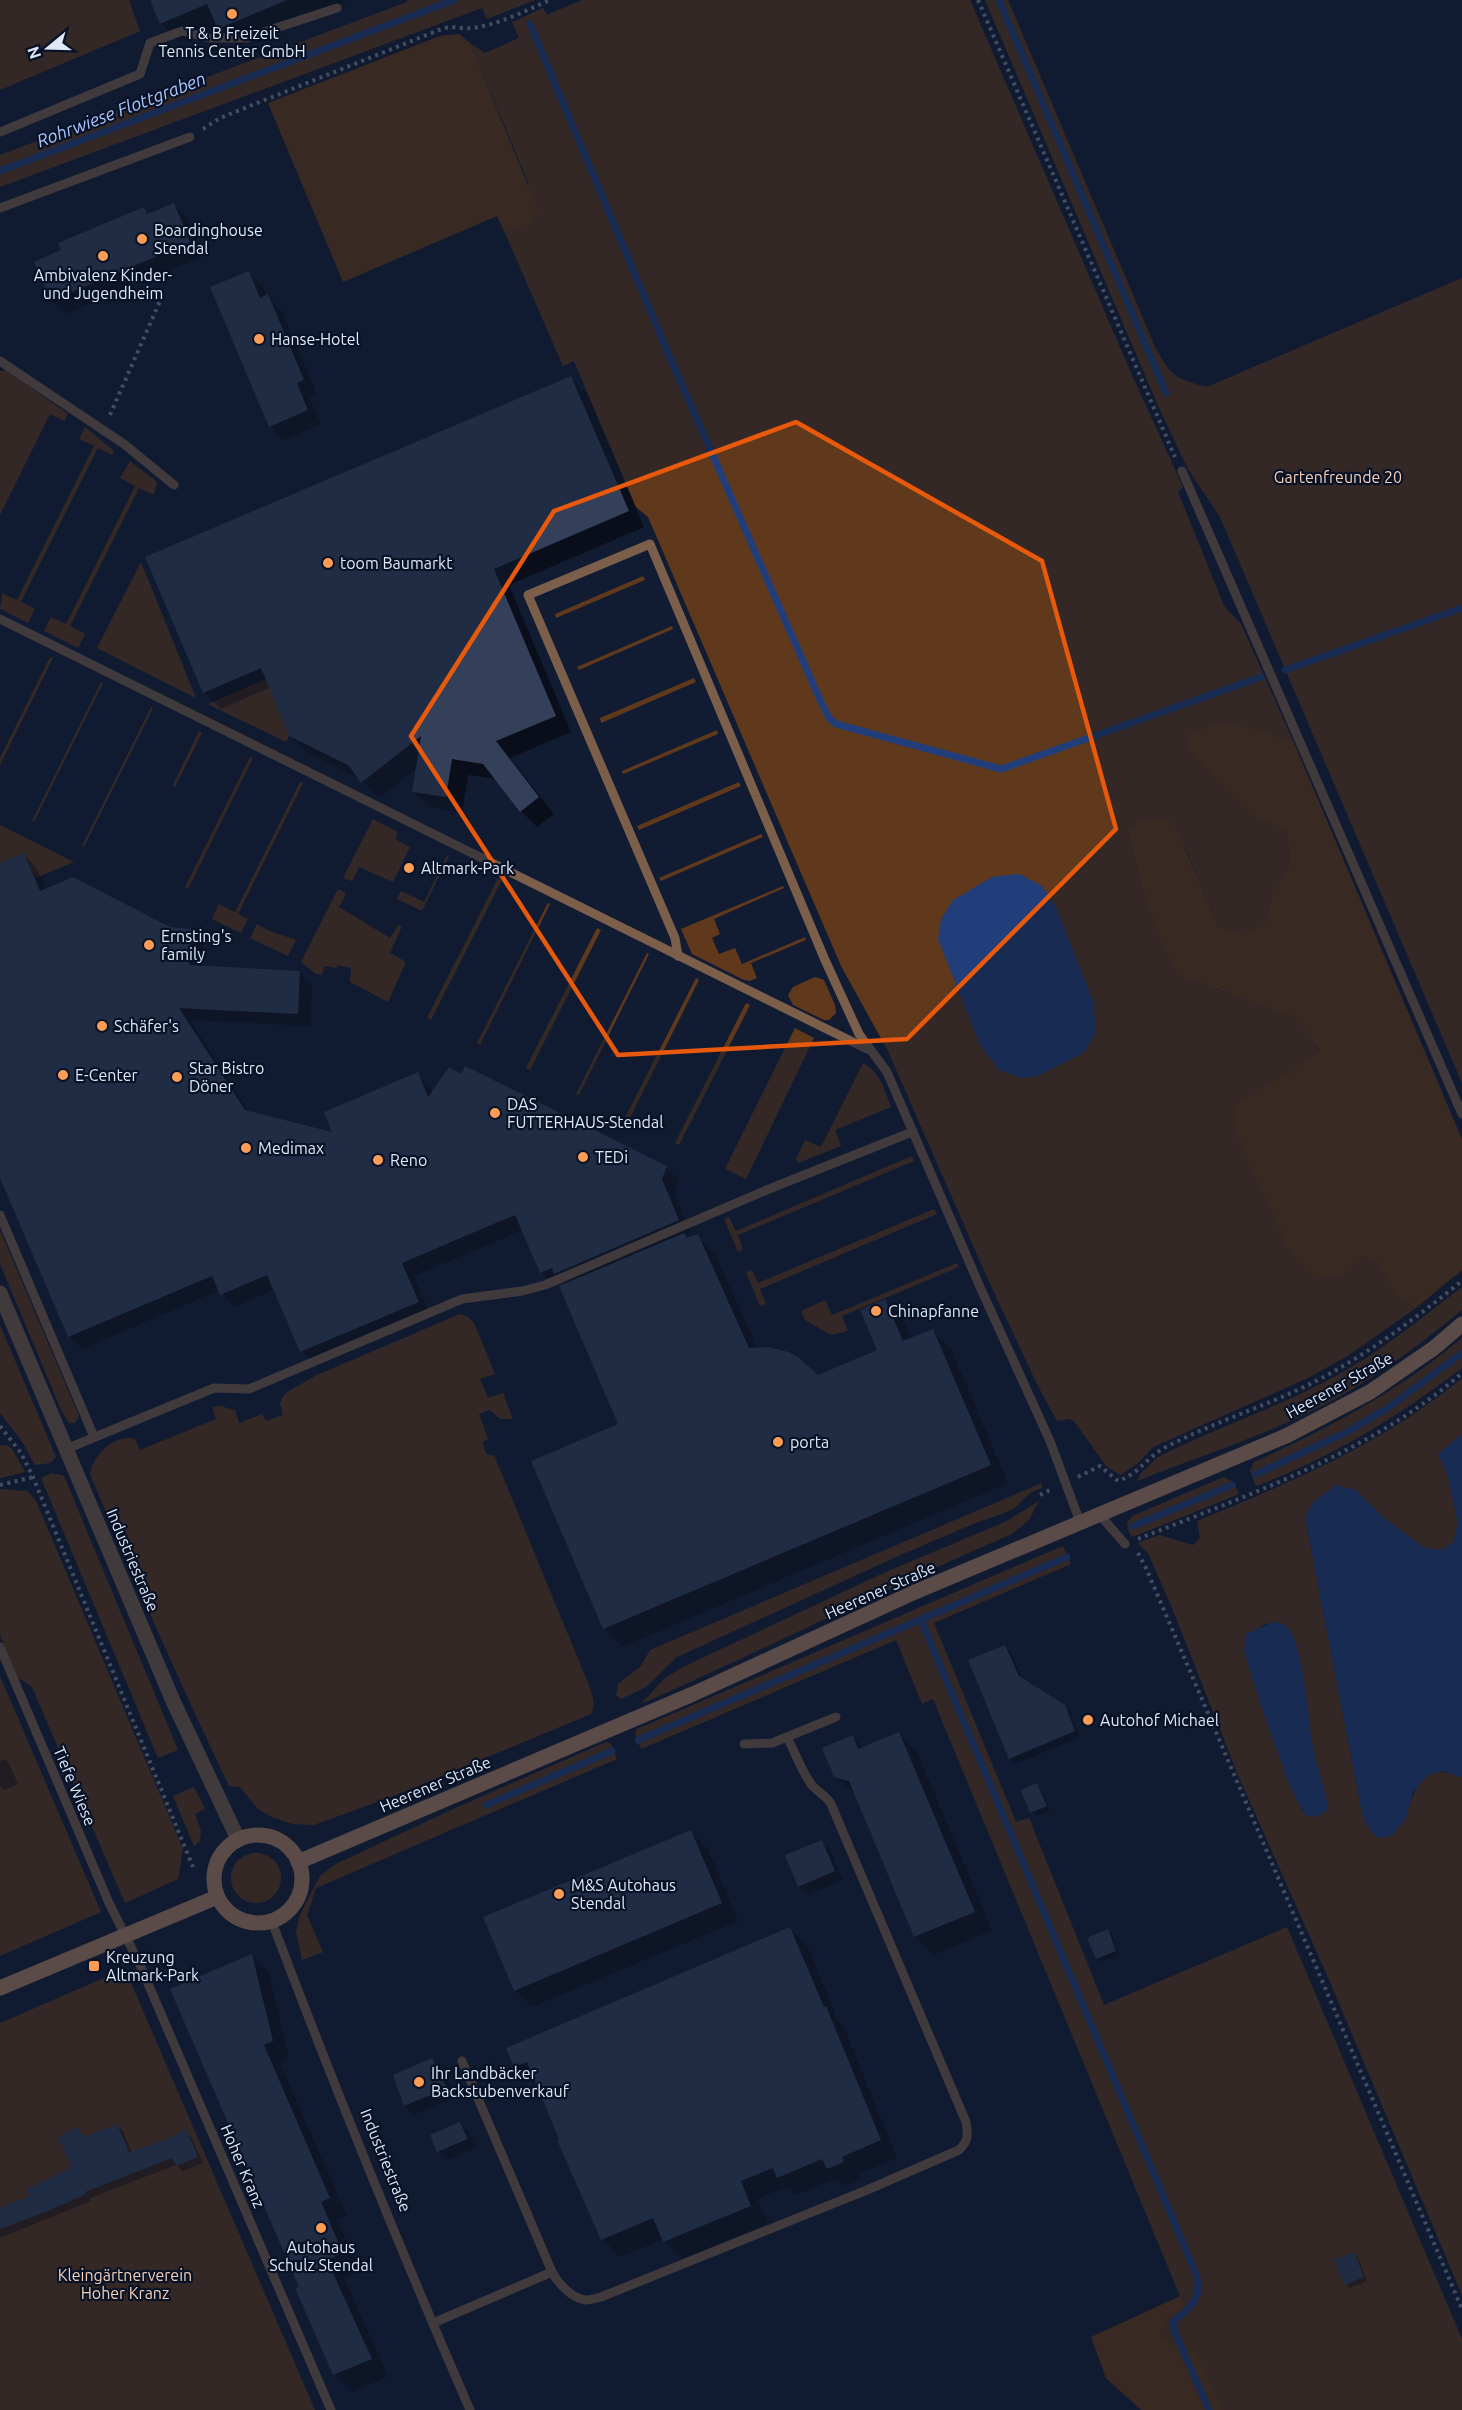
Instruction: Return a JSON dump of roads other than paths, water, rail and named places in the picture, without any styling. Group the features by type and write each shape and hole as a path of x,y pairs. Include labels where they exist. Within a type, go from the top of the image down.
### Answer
{"main road":[{"name":"Heerener Straße","path":"298,1862 693,1694 915,1593 1286,1436 1328,1416 1401,1371 1462,1324"},
{"path":"254,1835 268,1836 281,1841 291,1850 298,1862 302,1875 301,1889 296,1902 287,1913 272,1922 248,1923 235,1917 224,1908 217,1897 214,1869 219,1856 238,1839 254,1835"},
{"path":"0,1988 217,1897"}],"street":[{"name":"Industriestraße","path":"0,1293 173,1701 238,1839"}],"lane":[{"path":"0,132 140,74 150,43 182,32 209,38 246,38 337,8"},
{"path":"0,208 190,137"},
{"path":"0,361 103,430 174,485"},
{"path":"1182,471 1462,1114"},
{"path":"678,956 675,938 528,596 650,544 825,960 852,1020 870,1050 887,1072 1050,1442 1080,1522"},
{"path":"0,619 870,1050"},
{"path":"66,1449 214,1388 249,1389 462,1299 545,1285 769,1189 912,1132"},
{"path":"0,1215 94,1437"},
{"path":"1099,1514 1125,1544"},
{"name":"Tiefe Wiese","path":"0,1647 109,1903 126,1934"},
{"path":"744,1744 772,1743 836,1717"},
{"path":"462,2061 558,2284 586,2300 601,2297 877,2186 959,2150 966,2143 969,2135 966,2122 831,1804 825,1794 815,1789 787,1737"},
{"name":"Industriestraße","path":"272,1922 298,1992 470,2410"},
{"name":"Hoher Kranz","path":"126,1934 331,2410"},
{"path":"433,2323 552,2272"}],"water":[{"path":"1019,874 1042,886 1056,907 1093,1001 1096,1031 1085,1052 1038,1076 1021,1078 999,1070 980,1045 938,939 941,919 953,900 992,877"},
{"path":"1462,1434 1462,1777 1442,1771 1428,1775 1413,1792 1406,1818 1393,1835 1379,1838 1370,1831 1362,1813 1305,1517 1313,1502 1336,1485 1356,1490 1383,1517 1424,1548 1440,1550 1453,1543 1458,1524 1448,1476 1438,1454"},
{"path":"1273,1622 1289,1629 1298,1651 1312,1742 1329,1809 1317,1817 1305,1815 1290,1786 1244,1651 1246,1634"}],"waterway":[{"name":"Rohrwiese Flottgraben","path":"0,171 454,0"},
{"path":"999,0 1166,393"},
{"path":"530,24 668,353 829,718 836,724 1001,769 1261,677"},
{"path":"1285,670 1462,608"},
{"path":"1256,1474 1347,1432 1389,1407 1462,1353"},
{"path":"1133,1526 1232,1485"},
{"path":"638,1740 1067,1557"},
{"path":"921,1620 1196,2274 1197,2296 1173,2322 1174,2330 1209,2410"},
{"path":"486,1805 612,1751"}],"place":[{"name":"T & B Freizeit Tennis Center GmbH","path":"232,14"},
{"name":"Boardinghouse Stendal","path":"142,239"},
{"name":"Ambivalenz Kinder- und Jugendheim","path":"103,256"},
{"name":"Hanse-Hotel","path":"259,339"},
{"name":"toom Baumarkt","path":"328,563"},
{"name":"Altmark-Park","path":"409,868"},
{"name":"Ernsting's family","path":"149,945"},
{"name":"Schäfer's","path":"102,1026"},
{"name":"E-Center","path":"63,1075"},
{"name":"Star Bistro Döner","path":"177,1077"},
{"name":"DAS FUTTERHAUS-Stendal","path":"495,1113"},
{"name":"Medimax","path":"246,1148"},
{"name":"TEDi","path":"583,1157"},
{"name":"Reno","path":"378,1160"},
{"name":"Chinapfanne","path":"876,1311"},
{"name":"porta","path":"778,1442"},
{"name":"Autohof Michael","path":"1088,1720"},
{"name":"M&S Autohaus Stendal","path":"559,1894"},
{"name":"Kreuzung Altmark-Park","path":"94,1966"},
{"name":"Ihr Landbäcker Backstubenverkauf","path":"419,2082"},
{"name":"Autohaus Schulz Stendal","path":"321,2228"}],"park label":[{"name":"Gartenfreunde 20","path":"1338,477"},
{"name":"Kleingärtnerverein Hoher Kranz","path":"125,2284"}]}
